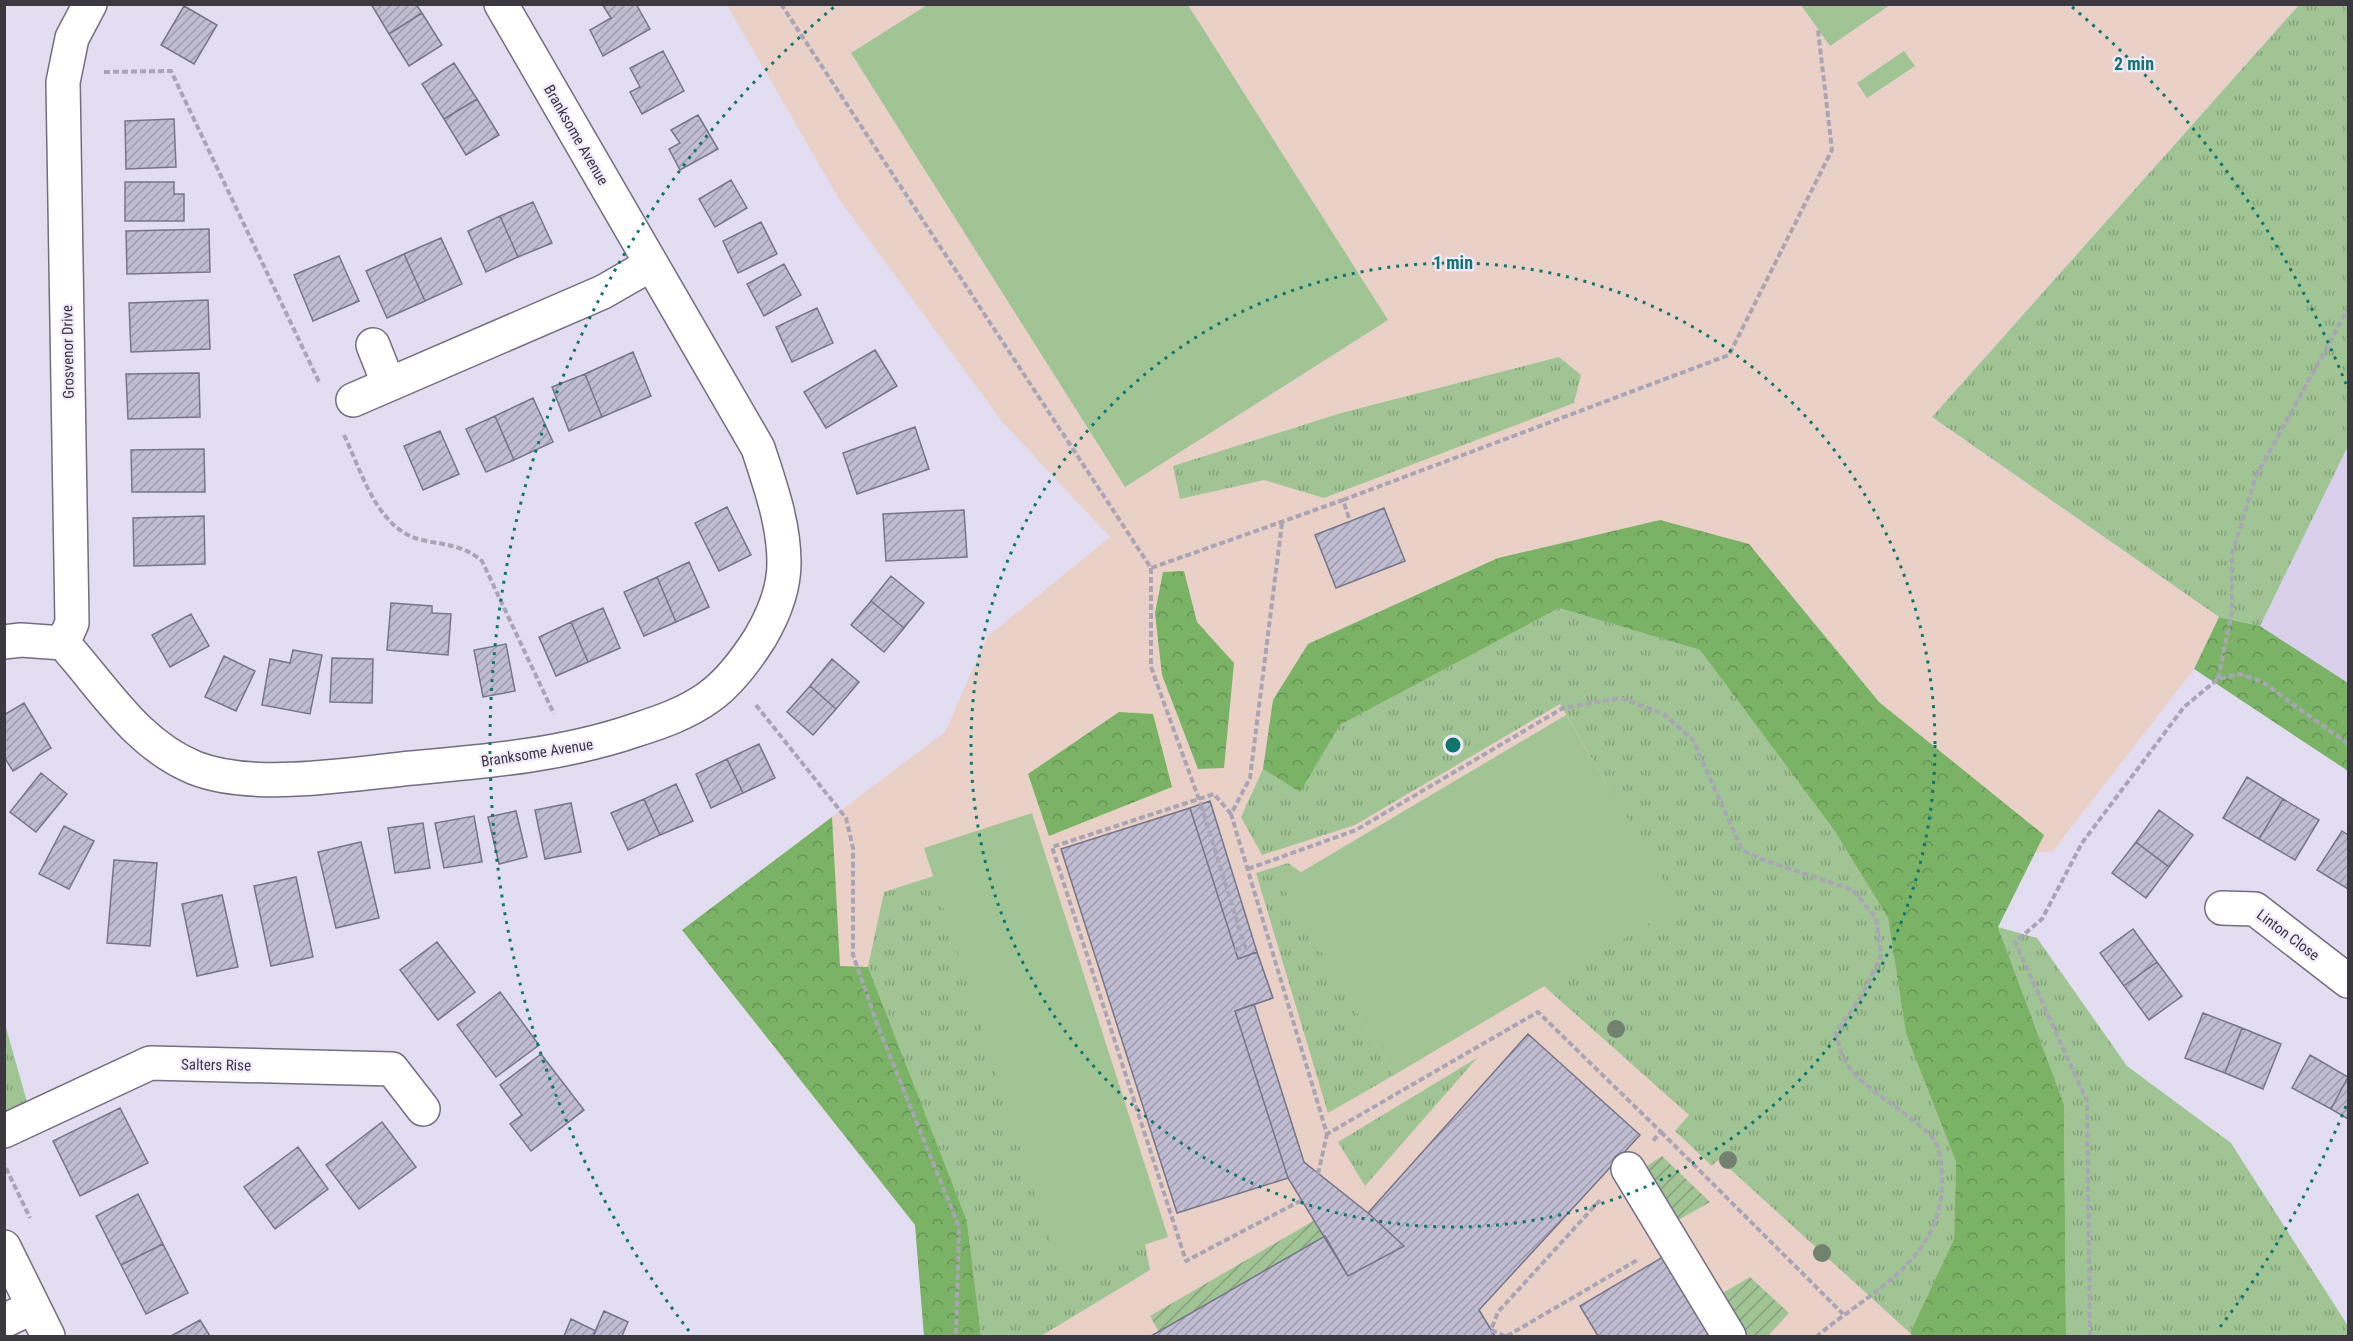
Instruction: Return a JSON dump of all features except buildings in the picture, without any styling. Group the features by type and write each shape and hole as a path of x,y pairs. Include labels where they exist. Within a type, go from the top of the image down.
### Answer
{"main road":[{"name":"Grosvenor Drive","path":"63,643 72,623 63,82 72,38 90,4"},
{"name":"Branksome Avenue","path":"63,643 99,682 121,714 147,738 173,757 195,768 243,778 334,775 507,760 571,750 667,720 708,698 733,676 750,655 775,613 784,565 778,509 758,448 501,4"},
{"path":"353,400 603,292 650,265"},
{"path":"373,345 388,383"},
{"path":"4,642 21,640 63,643"},
{"name":"Linton Close","path":"2222,908 2255,909 2349,981"},
{"name":"Salters Rise","path":"4,1131 150,1063 392,1068 423,1109"},
{"path":"1628,1169 1729,1336"},
{"path":"4,1247 19,1314 48,1336"}],"path":[{"path":"781,4 1151,568 1151,667 1201,804 1245,947 1235,950"},
{"path":"1151,568 1282,523 1729,355 1832,150 1818,30"},
{"path":"2218,679 2232,612 2232,554 2256,476 2349,309"},
{"path":"1343,500 1350,521"},
{"path":"1231,814 1250,778 1282,523"},
{"path":"2090,1336 2086,1101 2015,942 2042,919 2082,843 2184,708 2218,679 2240,674 2261,681 2349,744"},
{"path":"733,676 846,818 853,848 853,955 879,1029 958,1227 956,1336"},
{"path":"1248,868 1356,830 1563,708 1620,698 1664,714 1693,740 1742,850 1763,860 1852,890 1876,918 1881,956 1862,995 1836,1033 1844,1061 1864,1081 1931,1135 1942,1162 1942,1200 1930,1236 1908,1266 1817,1336"},
{"path":"1302,1200 1186,1261 1052,847 1214,794 1231,814 1327,1134 1318,1174"},
{"path":"1327,1134 1538,1012 1843,1314"},
{"path":"1661,1132 1497,1312 1491,1330 1506,1336 1670,1240"}],"shaded area":[{"path":"727,5 2299,5 1932,417 2219,617 2194,669 2053,851 1972,860 2066,1336 924,1336 915,1225 682,930 945,732 987,637 1110,537 1003,423 839,199"},
{"path":"2348,446 2348,683 2260,626"}],"green space":[{"path":"927,5 1188,5 1388,320 1125,487 851,53"},
{"path":"1801,5 1890,5 1830,46"},
{"path":"2299,5 2348,5 2348,446 2260,626 2219,617 1932,417"},
{"path":"1904,51 1915,66 1867,98 1857,83"},
{"path":"1559,357 1581,375 1574,403 1324,498 1264,480 1180,499 1173,466 1341,413"},
{"path":"1660,520 1749,544 1879,702 2044,835 1998,927 2064,1104 2066,1336 1913,1336 1910,1333 1954,1239 1956,1162 1906,1034 1888,918 1834,830 1700,650 1559,608 1340,725 1300,792 1263,769 1273,700 1308,644 1498,558"},
{"path":"1184,571 1197,622 1234,663 1224,768 1198,769 1162,675 1155,613 1163,572"},
{"path":"1559,608 1700,650 1834,830 1888,918 1906,1034 1956,1162 1954,1239 1910,1333 1719,1159 1712,1166 1675,1131 1689,1115 1544,986 1678,906 1560,704 1355,825 1262,855 1241,817 1263,769 1300,791 1340,725"},
{"path":"2219,617 2260,626 2348,683 2348,771 2194,669"},
{"path":"1119,712 1153,714 1172,787 1049,836 1028,774"},
{"path":"1566,715 1679,906 1394,1075 1281,884"},
{"path":"1032,813 1168,1237 1060,1272 924,848"},
{"path":"832,817 840,966 868,967 967,1221 981,1336 924,1336 915,1225 682,930"},
{"path":"1288,863 1302,873 1282,885 1394,1075 1328,1113 1256,873"},
{"path":"934,876 1060,1271 1145,1244 1150,1270 1041,1336 981,1336 967,1221 868,967 884,892"},
{"path":"1998,927 2037,938 2127,1066 2231,1143 2348,1326 2348,1336 2066,1336 2064,1104"},
{"path":"5,1024 27,1102 4,1111"},
{"path":"1477,1058 1365,1186 1338,1142"},
{"path":"1662,1156 1710,1202 1675,1222 1641,1170"},
{"path":"1315,1220 1325,1236 1159,1332 1150,1316"},
{"path":"1750,1277 1789,1313 1768,1336 1739,1336 1716,1297"}]}
